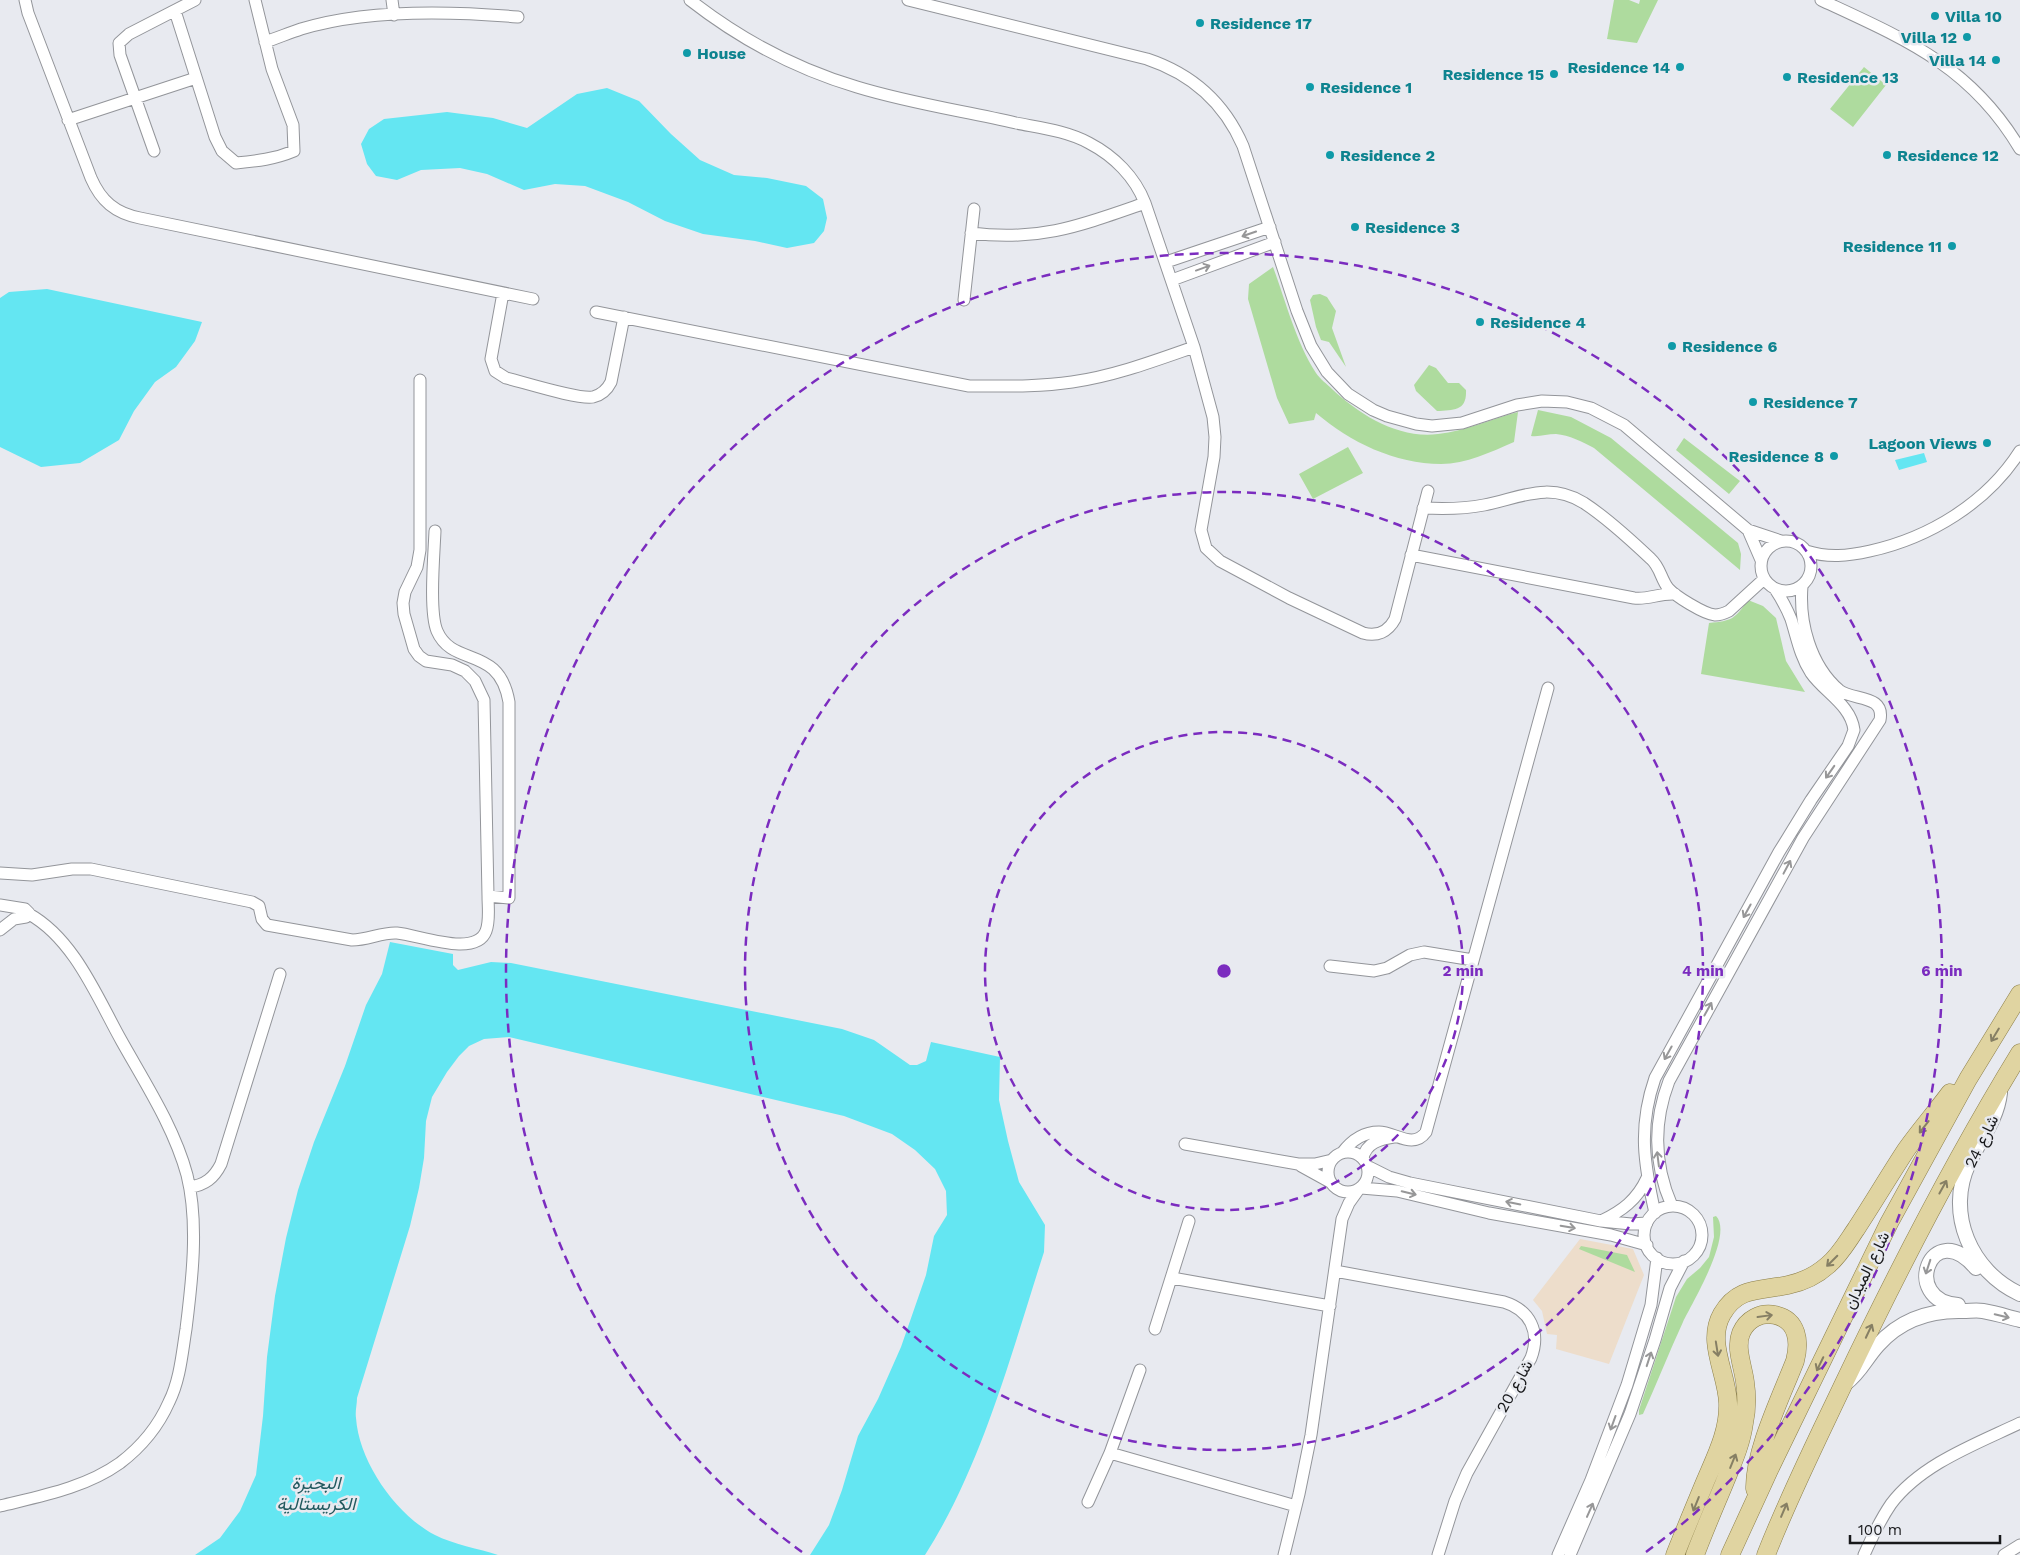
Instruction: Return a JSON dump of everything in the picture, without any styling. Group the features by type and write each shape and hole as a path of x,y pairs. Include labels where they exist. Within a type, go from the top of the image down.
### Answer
{"main road":[{"name":"شارع الميدان","path":"1730,1555 1755,1499 1889,1223 1968,1079 2020,994"},
{"name":"شارع الميدان","path":"1766,1555 1800,1474 1887,1294 1928,1214 2020,1052"},
{"path":"1675,1555 1726,1430 1728,1415 1727,1392 1716,1342 1718,1324 1722,1315 1733,1300 1748,1292 1801,1281 1820,1271 1834,1259 1918,1135 1951,1091 1968,1079"},
{"path":"1695,1555 1742,1438 1746,1394 1740,1338 1745,1326 1755,1318 1761,1315 1774,1314 1791,1324 1795,1330 1798,1345 1795,1361 1760,1454 1755,1481 1755,1499"}],"street":[{"path":"25,0 28,14 96,190 104,201 115,210 127,215 533,299"},
{"path":"154,151 120,55 119,43 129,34 195,0"},
{"path":"175,11 215,137 222,151 236,163 280,157 294,151 293,125 272,69 255,0"},
{"path":"392,0 394,15"},
{"path":"690,0 724,25 762,48 834,80 881,94 1065,133 1088,142 1119,164 1135,183 1145,203 1194,347 1214,417 1214,457 1201,530 1204,542 1215,558 1324,615 1363,633 1372,635 1386,630 1395,619 1428,490"},
{"path":"908,0 1136,56 1163,64 1187,76 1217,103 1237,131 1297,311 1311,346 1327,372 1342,388 1360,403 1394,419 1432,426 1462,423 1517,405 1542,401 1567,402 1591,408 1624,425 1748,530 1781,541 1795,542 1806,551 1834,556 1859,553 1902,543 1942,524 1981,496 1994,484 2020,452"},
{"path":"1821,0 1907,41 1959,75 1994,110 2020,149"},
{"path":"265,42 310,27 363,18 456,12 518,17"},
{"path":"68,120 196,78"},
{"path":"971,233 1007,236 1059,231 1145,203"},
{"path":"964,300 974,209"},
{"path":"1166,262 1270,227"},
{"path":"1172,280 1275,242"},
{"path":"1215,245 1220,262"},
{"path":"503,293 492,360 496,371 506,378 581,397 596,396 608,387 612,378 624,317"},
{"path":"596,312 969,386 1032,386 1073,382 1121,372 1194,347"},
{"path":"0,873 32,875 72,869 111,872 252,902 259,906 262,919 267,925 352,940 394,933 460,944 474,944 480,940 487,929 488,896 485,707 482,694 475,681 465,671 452,665 426,661 419,656 414,649 403,608 405,592 417,567 420,550 420,380"},
{"path":"1423,508 1454,509 1476,506 1536,492 1564,494 1590,508 1651,558 1659,569 1666,585 1675,594 1707,613 1722,614 1732,608 1764,579"},
{"path":"1672,1206 1660,1173 1657,1147 1659,1114 1664,1092 1674,1070 1803,838 1880,720 1880,710 1874,701 1852,697 1841,691 1790,638 1791,620 1775,589 1764,579 1761,570 1761,560 1748,530"},
{"path":"435,531 433,611 438,633 453,650 480,660 493,669 506,688 509,702 508,898 488,896"},
{"path":"1761,560 1768,548 1781,541"},
{"path":"1806,551 1811,564 1810,573"},
{"path":"1411,555 1634,598 1675,594"},
{"path":"1655,1213 1643,1149 1644,1120 1650,1092 1658,1072 1786,841 1853,737 1854,726 1848,712 1830,695 1816,688 1808,680 1802,652 1802,586 1810,573 1834,556"},
{"path":"1654,595 1662,577"},
{"path":"1775,589 1789,591 1802,586"},
{"path":"1802,611 1809,622 1824,660 1852,697"},
{"path":"1185,1144 1298,1164 1315,1164 1332,1160 1342,1153 1354,1140 1366,1134 1385,1132 1396,1137 1417,1140 1426,1132 1548,688"},
{"path":"0,905 27,910 29,914 46,924 60,937 88,981 161,1112 179,1151 190,1187 192,1254 188,1314 177,1379 169,1402 159,1422 137,1448 119,1463 100,1475 70,1488 0,1506"},
{"path":"0,930 9,921 26,917 29,914"},
{"path":"1330,966 1374,971 1387,968 1410,955 1424,952 1473,960"},
{"path":"190,1187 198,1186 210,1180 221,1164 280,974"},
{"name":"شارع 24","path":"2001,1084 1995,1115 1969,1163 1963,1180 1960,1197 1961,1220 1967,1240 1977,1259 1993,1277 2020,1294"},
{"path":"1284,1555 1309,1442 1342,1219 1349,1203 1368,1178 1364,1153 1370,1145 1380,1140 1396,1137"},
{"path":"1342,1153 1351,1152 1399,1181 1601,1221 1625,1224 1647,1222"},
{"path":"1332,1160 1328,1171 1342,1219"},
{"path":"1298,1164 1350,1193 1360,1189 1397,1190 1489,1213 1611,1235 1647,1245"},
{"path":"1601,1221 1630,1204 1643,1188 1647,1178"},
{"path":"1489,1213 1492,1199"},
{"path":"1570,1555 1630,1414 1670,1288 1684,1262 1694,1255 1700,1244 1700,1226 1690,1211 1678,1206 1672,1206 1655,1213 1647,1222 1645,1236 1647,1245 1657,1258 1673,1263 1684,1262"},
{"path":"1155,1329 1189,1221"},
{"path":"1993,1277 1981,1274 1969,1260 1956,1252 1940,1252 1933,1256 1927,1264 1925,1279 1928,1287 1937,1299 1946,1304 1972,1307 2020,1320"},
{"path":"1558,1555 1592,1480 1627,1385 1651,1305 1657,1258"},
{"name":"شارع 20","path":"1335,1271 1504,1302 1520,1309 1532,1323 1535,1340 1531,1358 1480,1446 1467,1473 1455,1501 1438,1555"},
{"path":"1172,1278 1330,1306"},
{"path":"1844,1385 1860,1371 1887,1335 1912,1319 1946,1310 1983,1311"},
{"path":"1088,1502 1110,1453 1140,1370"},
{"path":"1864,1555 1874,1532 1891,1504 1914,1481 1946,1460 2020,1423"},
{"path":"1110,1453 1296,1506"},
{"path":"2004,1555 2020,1545"}],"shaded area":[{"path":"1580,1239 1633,1249 1644,1275 1609,1364 1556,1349 1557,1335 1547,1334 1542,1311 1533,1300"}],"green space":[{"path":"1614,0 1629,0 1639,4 1640,0 1658,0 1637,43 1607,39"},
{"path":"1864,67 1886,85 1853,127 1830,109"},
{"path":"1273,267 1297,335 1309,361 1319,377 1355,408 1394,429 1423,435 1459,430 1518,412 1514,442 1478,457 1460,462 1424,463 1390,456 1358,442 1329,424 1316,413 1314,420 1289,424 1277,398 1248,299 1249,284"},
{"path":"1320,294 1327,297 1336,311 1332,328 1346,367 1329,342 1321,340 1316,327 1310,300 1313,295"},
{"path":"1429,365 1436,368 1448,383 1459,383 1466,390 1466,397 1462,406 1437,411 1416,391 1414,385"},
{"path":"1538,410 1571,417 1611,438 1738,543 1741,554 1740,570 1594,448 1576,439 1561,435 1531,436"},
{"path":"1684,438 1740,481 1729,494 1676,450"},
{"path":"1348,447 1363,473 1313,499 1299,474"},
{"path":"1748,600 1763,606 1776,618 1786,661 1805,692 1701,674 1709,623 1732,618"},
{"path":"1716,1216 1720,1225 1720,1237 1710,1269 1683,1322 1643,1414 1639,1415 1676,1297 1687,1279 1709,1257 1714,1237 1713,1217"},
{"path":"1581,1246 1627,1255 1635,1272 1579,1249"}],"water":[{"path":"607,88 639,101 700,160 734,175 767,178 806,186 823,199 827,218 824,231 814,243 787,248 755,241 703,234 665,221 628,202 585,186 555,184 524,190 487,174 460,168 421,170 397,180 376,176 367,164 361,144 369,129 384,119 447,112 493,118 527,128 577,94"},
{"path":"47,289 202,322 195,341 176,367 155,382 134,411 119,440 80,463 41,467 0,447 0,298 9,292"},
{"path":"1924,453 1927,462 1899,470 1895,460"},
{"name":"البحيرة الكريستالية","path":"390,942 453,954 453,965 458,970 491,962 511,963 842,1029 874,1040 910,1065 917,1065 926,1061 931,1042 1000,1057 999,1100 1008,1141 1019,1182 1045,1225 1044,1252 994,1407 979,1446 963,1484 925,1555 810,1555 829,1525 842,1490 858,1436 878,1399 901,1347 926,1275 934,1236 947,1215 946,1191 935,1169 915,1150 892,1134 844,1116 509,1037 484,1039 469,1046 447,1072 432,1097 426,1121 424,1158 419,1188 410,1226 357,1398 356,1413 359,1435 372,1469 382,1486 407,1514 435,1535 458,1544 498,1555 195,1555 220,1538 240,1511 256,1475 267,1357 275,1296 286,1238 298,1190 314,1142 345,1066 366,1005 382,974"}],"place":[{"name":"Villa 10","path":"1935,16"},
{"name":"Residence 17","path":"1200,23"},
{"name":"Villa 12","path":"1967,37"},
{"name":"House","path":"687,53"},
{"name":"Villa 14","path":"1996,60"},
{"name":"Residence 14","path":"1680,67"},
{"name":"Residence 15","path":"1554,74"},
{"name":"Residence 13","path":"1787,77"},
{"name":"Residence 1","path":"1310,87"},
{"name":"Residence 2","path":"1330,155"},
{"name":"Residence 12","path":"1887,155"},
{"name":"Residence 3","path":"1355,227"},
{"name":"Residence 11","path":"1952,246"},
{"name":"Residence 4","path":"1480,322"},
{"name":"Residence 6","path":"1672,346"},
{"name":"Residence 7","path":"1753,402"},
{"name":"Lagoon Views","path":"1987,443"},
{"name":"Residence 8","path":"1834,456"}]}
